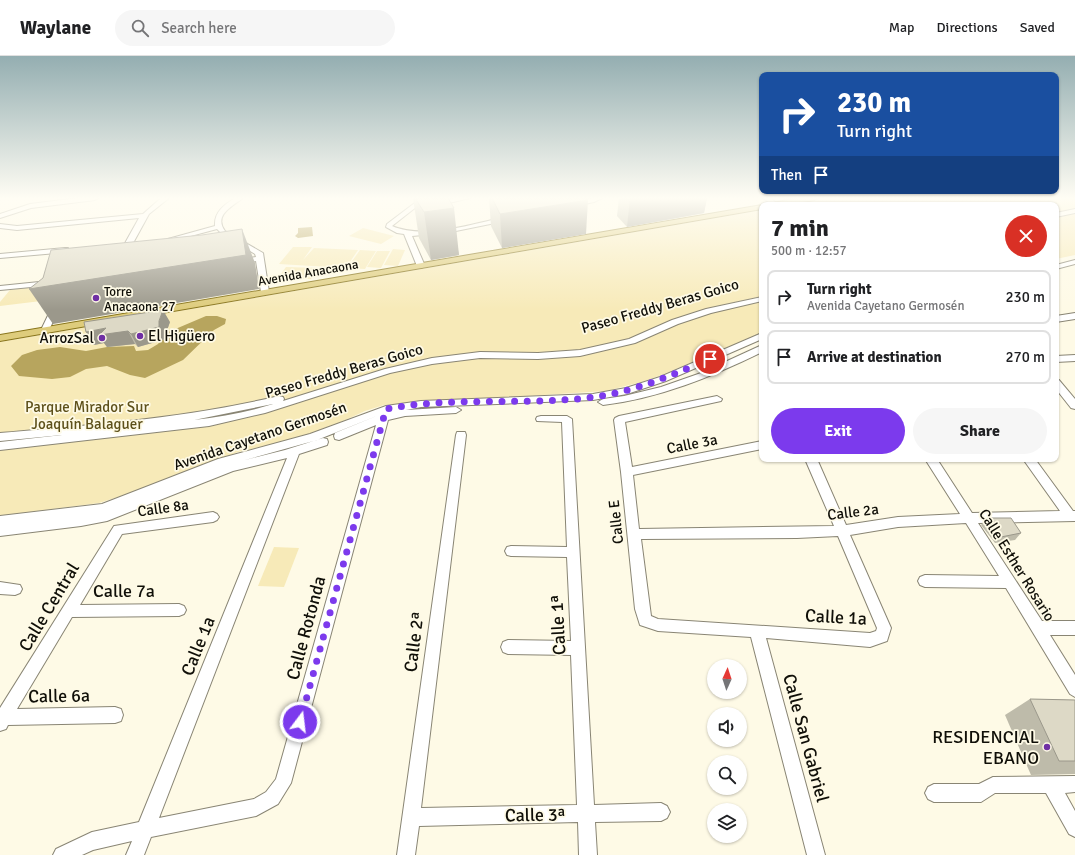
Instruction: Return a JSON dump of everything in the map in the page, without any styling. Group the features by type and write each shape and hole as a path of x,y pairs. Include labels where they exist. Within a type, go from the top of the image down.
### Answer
{"main road":[{"name":"Avenida Anacaona","path":"0,338 599,235"}],"street":[{"path":"128,245 133,235"},
{"path":"162,241 190,235"},
{"path":"229,235 259,253 265,292"},
{"path":"408,235 421,266"},
{"path":"0,256 77,250"},
{"path":"1059,260 1075,257"},
{"path":"233,263 260,258"},
{"path":"1059,266 1075,262"},
{"path":"0,288 54,282"},
{"name":"Paseo Freddy Beras Goico","path":"0,438 170,420 233,410 294,394 401,360 443,352 480,349 544,349 592,344 632,333 685,311 759,294"},
{"name":"Paseo Freddy Beras Goico","path":"0,446 209,422 261,412 388,371 432,360 480,355 538,356 580,353 632,340 676,322 709,311 759,300"},
{"path":"45,330 59,302"},
{"path":"1059,319 1075,316"},
{"name":"Avenida Cayetano Germosén","path":"1,525 103,508 138,496 222,462 313,437 385,413 421,404 542,400 608,394 641,387 759,337"},
{"name":"Avenida Cayetano Germosén","path":"1,525 81,522 107,516 231,467 295,451 322,442 385,413 588,404 631,398 652,393 699,377 759,349"},
{"path":"1059,359 1075,358"},
{"path":"1059,386 1073,402"},
{"name":"Calle E","path":"645,620 642,609 627,472 619,420 717,399"},
{"name":"Calle Rotonda","path":"62,855 92,841 146,828 256,808 272,798 283,783 385,413"},
{"name":"Calle 1ª","path":"540,419 568,419 588,855"},
{"name":"Calle 2ª","path":"406,855 461,434"},
{"name":"Calle 3a","path":"627,472 759,446"},
{"name":"Calle 1a","path":"135,855 295,451"},
{"name":"Calle 1a","path":"645,620 658,625 870,640 882,636 884,628 812,462"},
{"name":"Calle Esther Rosario","path":"933,462 1010,582 1075,689"},
{"path":"1031,462 1072,516"},
{"name":"Calle 2a","path":"634,534 798,533 842,531 898,522 969,518 1072,516"},
{"name":"Calle 8a","path":"118,530 212,517"},
{"name":"Calle Central","path":"2,720 118,530"},
{"path":"511,551 574,552"},
{"path":"925,581 1010,582"},
{"path":"0,588 15,589"},
{"name":"Calle 7a","path":"69,610 179,610"},
{"path":"1038,628 1075,628"},
{"name":"Calle San Gabriel","path":"757,631 816,855"},
{"path":"508,647 578,648"},
{"name":"Calle 6a","path":"2,720 115,715"},
{"path":"934,793 981,794 994,785 1075,784"},
{"path":"1051,785 1075,828"},
{"name":"Calle 3ª","path":"410,817 661,812"}],"green space":[{"path":"391,235 394,236 381,244 349,236"},
{"name":"Parque Mirador Sur Joaquín Balaguer","path":"616,235 759,235 759,334 659,376 606,391 384,405 365,411 328,428 295,439 238,452 137,491 99,503 0,516 0,342"},
{"path":"1059,235 1075,235 1075,255 1059,258"},
{"path":"293,247 312,247 303,260 314,248 358,250 346,268 279,264"},
{"path":"393,249 405,250 398,266 384,265"},
{"path":"360,250 376,251 365,269 347,268"},
{"path":"377,251 390,251 381,268 367,267"},
{"path":"286,267 319,268 311,279 278,278"},
{"path":"58,284 41,301 0,306 0,302 10,290"},
{"path":"274,547 299,548 284,587 258,586"}],"shaded area":[{"path":"313,235 313,236 298,238 295,236"},
{"path":"206,316 217,316 226,319 225,324 214,330 183,360 145,378 130,375 107,366 86,369 70,377 52,379 19,376 11,366 22,355 37,350 60,347 86,351 107,347 134,346 136,351 148,350 158,344 166,333"}],"building":[{"path":"199,235 243,235 246,255 29,289 43,278 51,250"},
{"path":"163,310 159,321 159,327 131,334 128,331 99,335 106,328 86,332 84,322"},
{"path":"987,518 1011,518 1021,533 1001,537"},
{"path":"1030,699 1075,700 1075,761 1059,761"}],"place":[{"name":"Torre Anacaona 27","path":"96,298"},
{"name":"El Higüero","path":"140,336"},
{"name":"ArrozSal","path":"102,338"},
{"name":"RESIDENCIAL EBANO","path":"1047,747"}],"route":[{"path":"300,722 386,409 397,406 421,404 593,397 641,387 710,359"}]}
